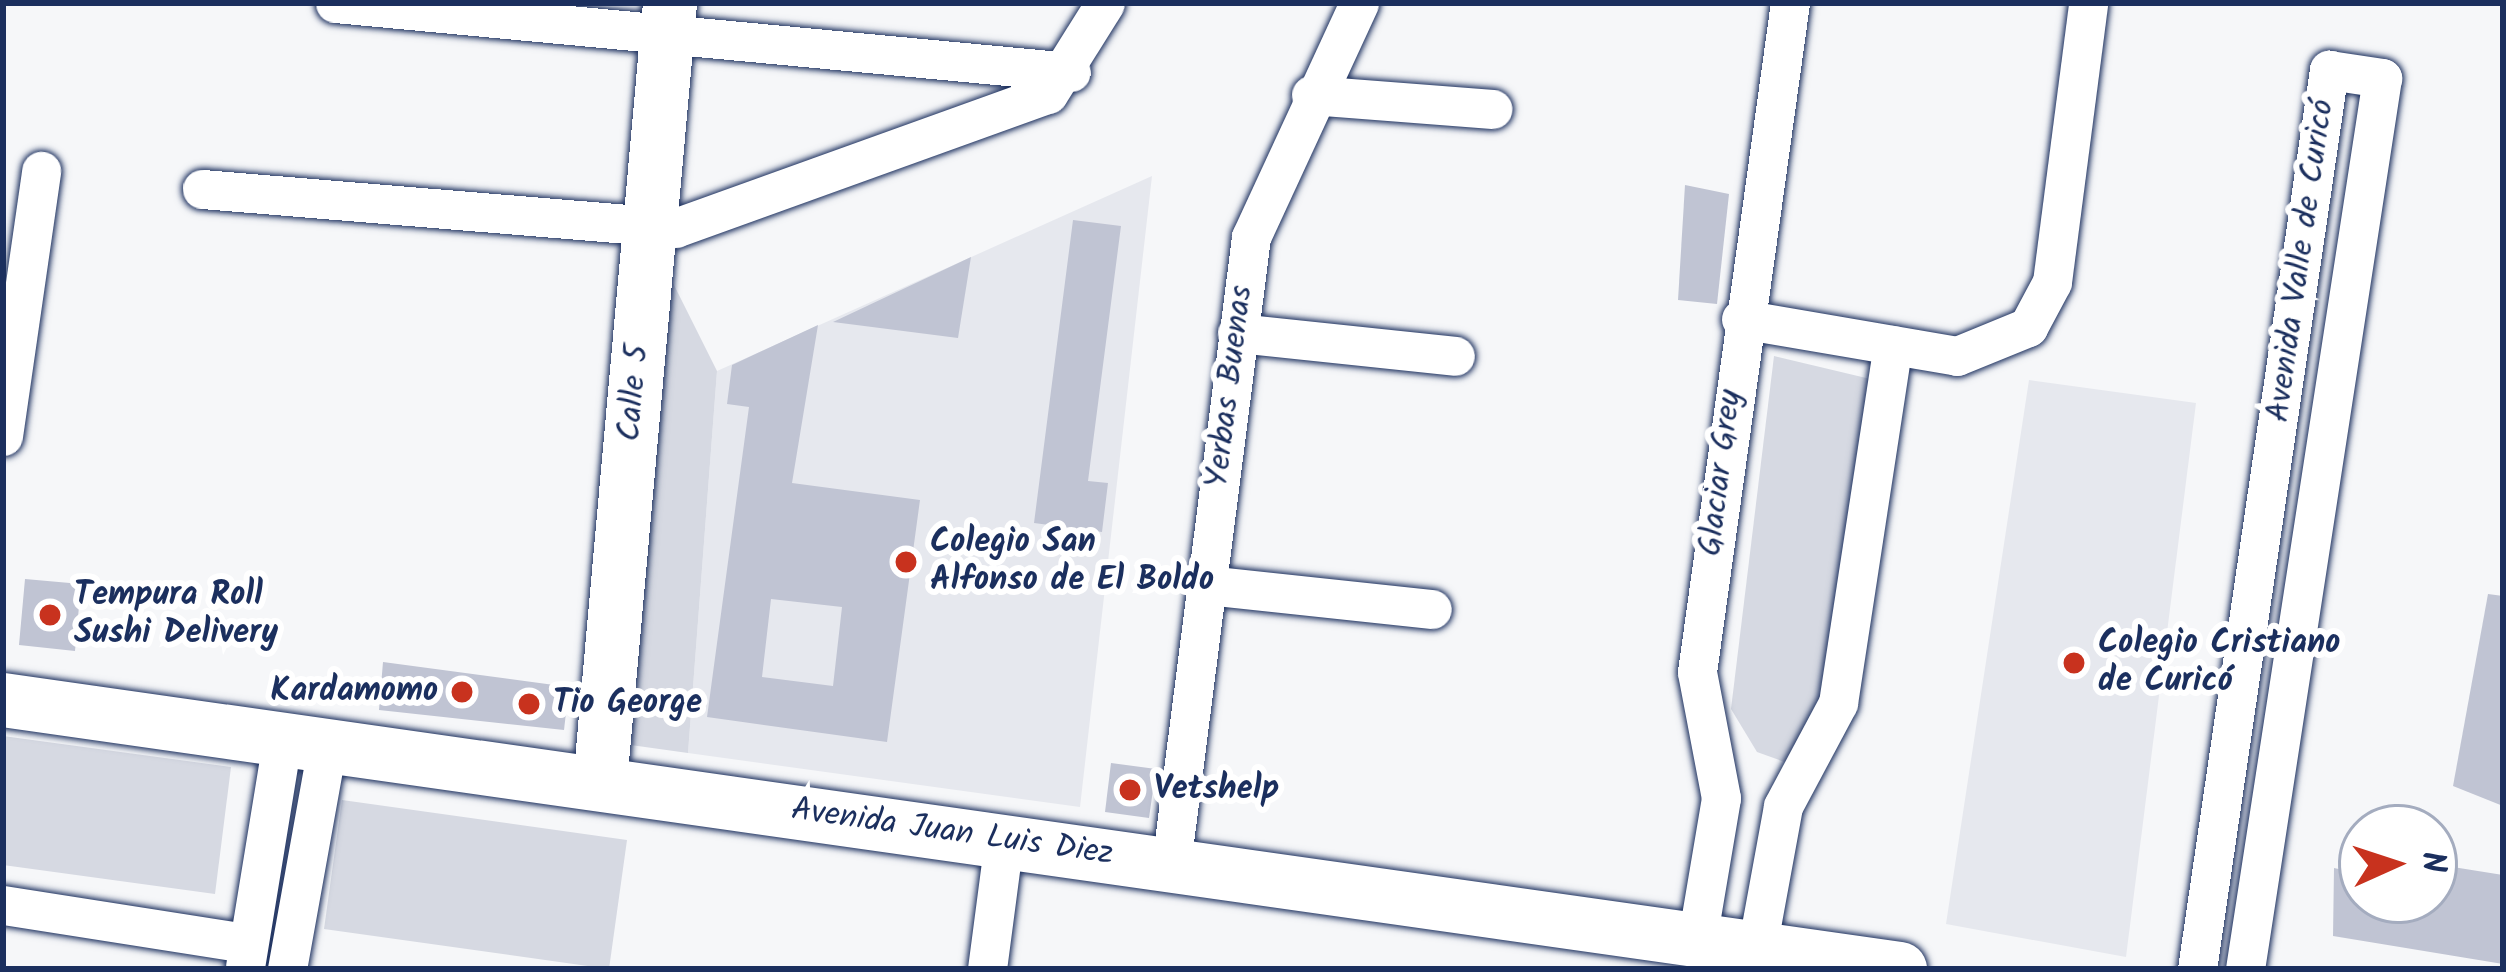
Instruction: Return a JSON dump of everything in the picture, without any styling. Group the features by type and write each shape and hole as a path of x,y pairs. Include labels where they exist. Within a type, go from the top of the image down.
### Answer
{"main road":[{"name":"Calle 5","path":"600,783 668,20"},
{"name":"Avenida Juan Luis Diez","path":"3,700 305,739 1900,969"}],"street":[{"path":"335,3 668,20 1071,72"},
{"path":"202,189 649,233 1048,94 1071,72 1105,3"},
{"name":"Yerbas Buenas","path":"1172,865 1251,237 1312,95 1359,3"},
{"name":"Glaciar Grey","path":"1697,940 1721,798 1697,672 1741,319 1790,3"},
{"path":"1741,319 1982,355 2043,306 2088,3"},
{"name":"Avenida Valle de Curicó","path":"2197,969 2329,70 2382,78 2246,969"},
{"path":"1312,95 1492,110"},
{"path":"3,436 41,171"},
{"path":"1237,333 1455,356"},
{"path":"1757,948 1783,806 1838,703 1893,345"},
{"path":"1206,585 1432,609"},
{"path":"3,904 246,956 305,739"},
{"path":"287,969 305,739"},
{"path":"987,969 1004,840"}],"shaded area":[{"name":"Colegio San Alfonso de El Boldo","path":"1152,176 1080,807 688,753 717,371"},
{"path":"664,265 717,371 688,753 602,741"},
{"path":"1774,356 1883,382 1839,740 1790,764 1757,752 1731,709"},
{"name":"Colegio Cristiano de Curicó","path":"2029,380 2196,403 2126,957 1946,924"},
{"path":"3,736 231,767 215,894 3,865"},
{"path":"342,800 627,840 609,969 324,929"}],"building":[{"path":"1685,185 1729,194 1717,304 1678,300"},
{"path":"1073,220 1121,226 1088,481 1108,483 1102,532 1034,523"},
{"path":"971,257 958,338 833,322"},
{"path":"818,325 792,483 920,500 887,742 707,717 749,407 727,404 732,365","holes":["771,599 842,607 833,686 762,677"]},
{"name":"Tempura Roll Sushi Delivery","path":"25,579 81,584 75,651 19,645"},
{"path":"2488,594 2503,596 2503,806 2453,786"},
{"path":"383,662 569,687 564,730 379,710"},
{"name":"Vetshelp","path":"1111,763 1156,769 1149,818 1105,812"},
{"path":"2334,868 2338,869 2338,924 2458,924 2458,868 2503,875 2503,964 2333,936"}],"place":[{"name":"Colegio San Alfonso de El Boldo","path":"906,562"},
{"name":"Tempura Roll Sushi Delivery","path":"50,615"},
{"name":"Colegio Cristiano de Curicó","path":"2074,663"},
{"name":"Kardamomo","path":"462,692"},
{"name":"Tio George","path":"529,704"},
{"name":"Vetshelp","path":"1130,790"}]}
